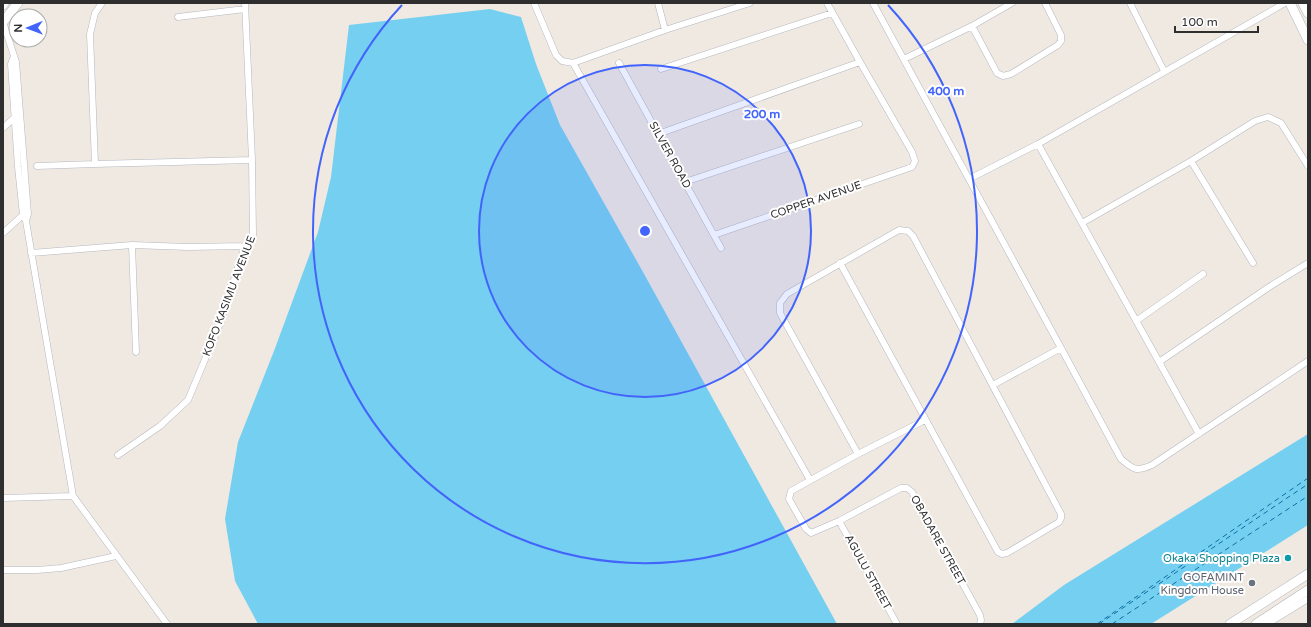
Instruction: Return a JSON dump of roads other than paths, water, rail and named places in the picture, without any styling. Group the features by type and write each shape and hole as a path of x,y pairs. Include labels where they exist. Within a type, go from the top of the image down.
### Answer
{"main road":[{"path":"3,22 18,3"},
{"path":"1290,3 1308,40"},
{"path":"1303,3 1308,13"},
{"path":"1230,624 1308,574"},
{"path":"1256,624 1308,590"}],"street":[{"path":"95,164 90,34 95,13 102,3"},
{"path":"534,3 556,55 562,61 573,63 741,4 750,3"},
{"path":"658,3 665,30"},
{"path":"658,134 860,62 827,3"},
{"path":"873,3 1121,459 1131,468 1141,470 1152,465 1308,361"},
{"path":"904,59 972,26 1012,3"},
{"path":"972,26 997,73 1003,76 1011,74 1058,46 1061,41 1060,35 1045,3"},
{"path":"1130,3 1164,71"},
{"path":"969,179 1038,144 1285,3"},
{"path":"178,17 245,6"},
{"name":"KOFO KASIMU AVENUE","path":"118,455 160,426 188,400 219,326 245,246 253,235 252,160 245,6"},
{"path":"661,69 832,13"},
{"path":"3,22 14,56 11,64 31,253 73,496 167,624"},
{"name":"COPPER AVENUE","path":"714,235 912,167 915,161 912,152 860,62"},
{"path":"573,63 810,480 925,420"},
{"name":"SILVER ROAD","path":"619,63 721,248"},
{"path":"3,128 17,116"},
{"path":"1082,223 1191,161 1255,121 1268,117 1281,123 1308,166"},
{"path":"685,182 859,124"},
{"path":"1038,144 1199,434"},
{"path":"37,166 252,160"},
{"path":"1191,161 1253,263"},
{"path":"3,233 26,216"},
{"path":"840,263 998,552 1002,554 1007,553 1059,522 1061,518 1061,514 913,236 908,231 899,230 840,263 786,294 780,303 780,313 858,454"},
{"path":"31,253 132,244 188,247 245,246"},
{"path":"132,244 136,352"},
{"path":"1159,362 1269,287 1308,263"},
{"path":"1136,321 1203,274"},
{"path":"992,385 1061,348"},
{"name":"OBADARE STREET","path":"810,480 791,491 789,499 806,529 811,533 840,521 901,488 907,488 912,492 980,615 980,624"},
{"path":"3,498 73,496"},
{"name":"AGULU STREET","path":"840,521 897,624"},
{"path":"3,570 61,568 116,556"},
{"path":"1271,623 1308,599"}],"water":[{"path":"490,9 521,17 536,64 560,125 643,272 837,624 258,624 235,581 225,519 238,442 274,351 318,232 331,177 349,25"},
{"path":"1308,434 1308,525 1151,624 1012,624 1064,585"}],"place":[{"name":"Okaka Shopping Plaza","path":"1288,558"},
{"name":"GOFAMINT Kingdom House","path":"1252,583"}]}
